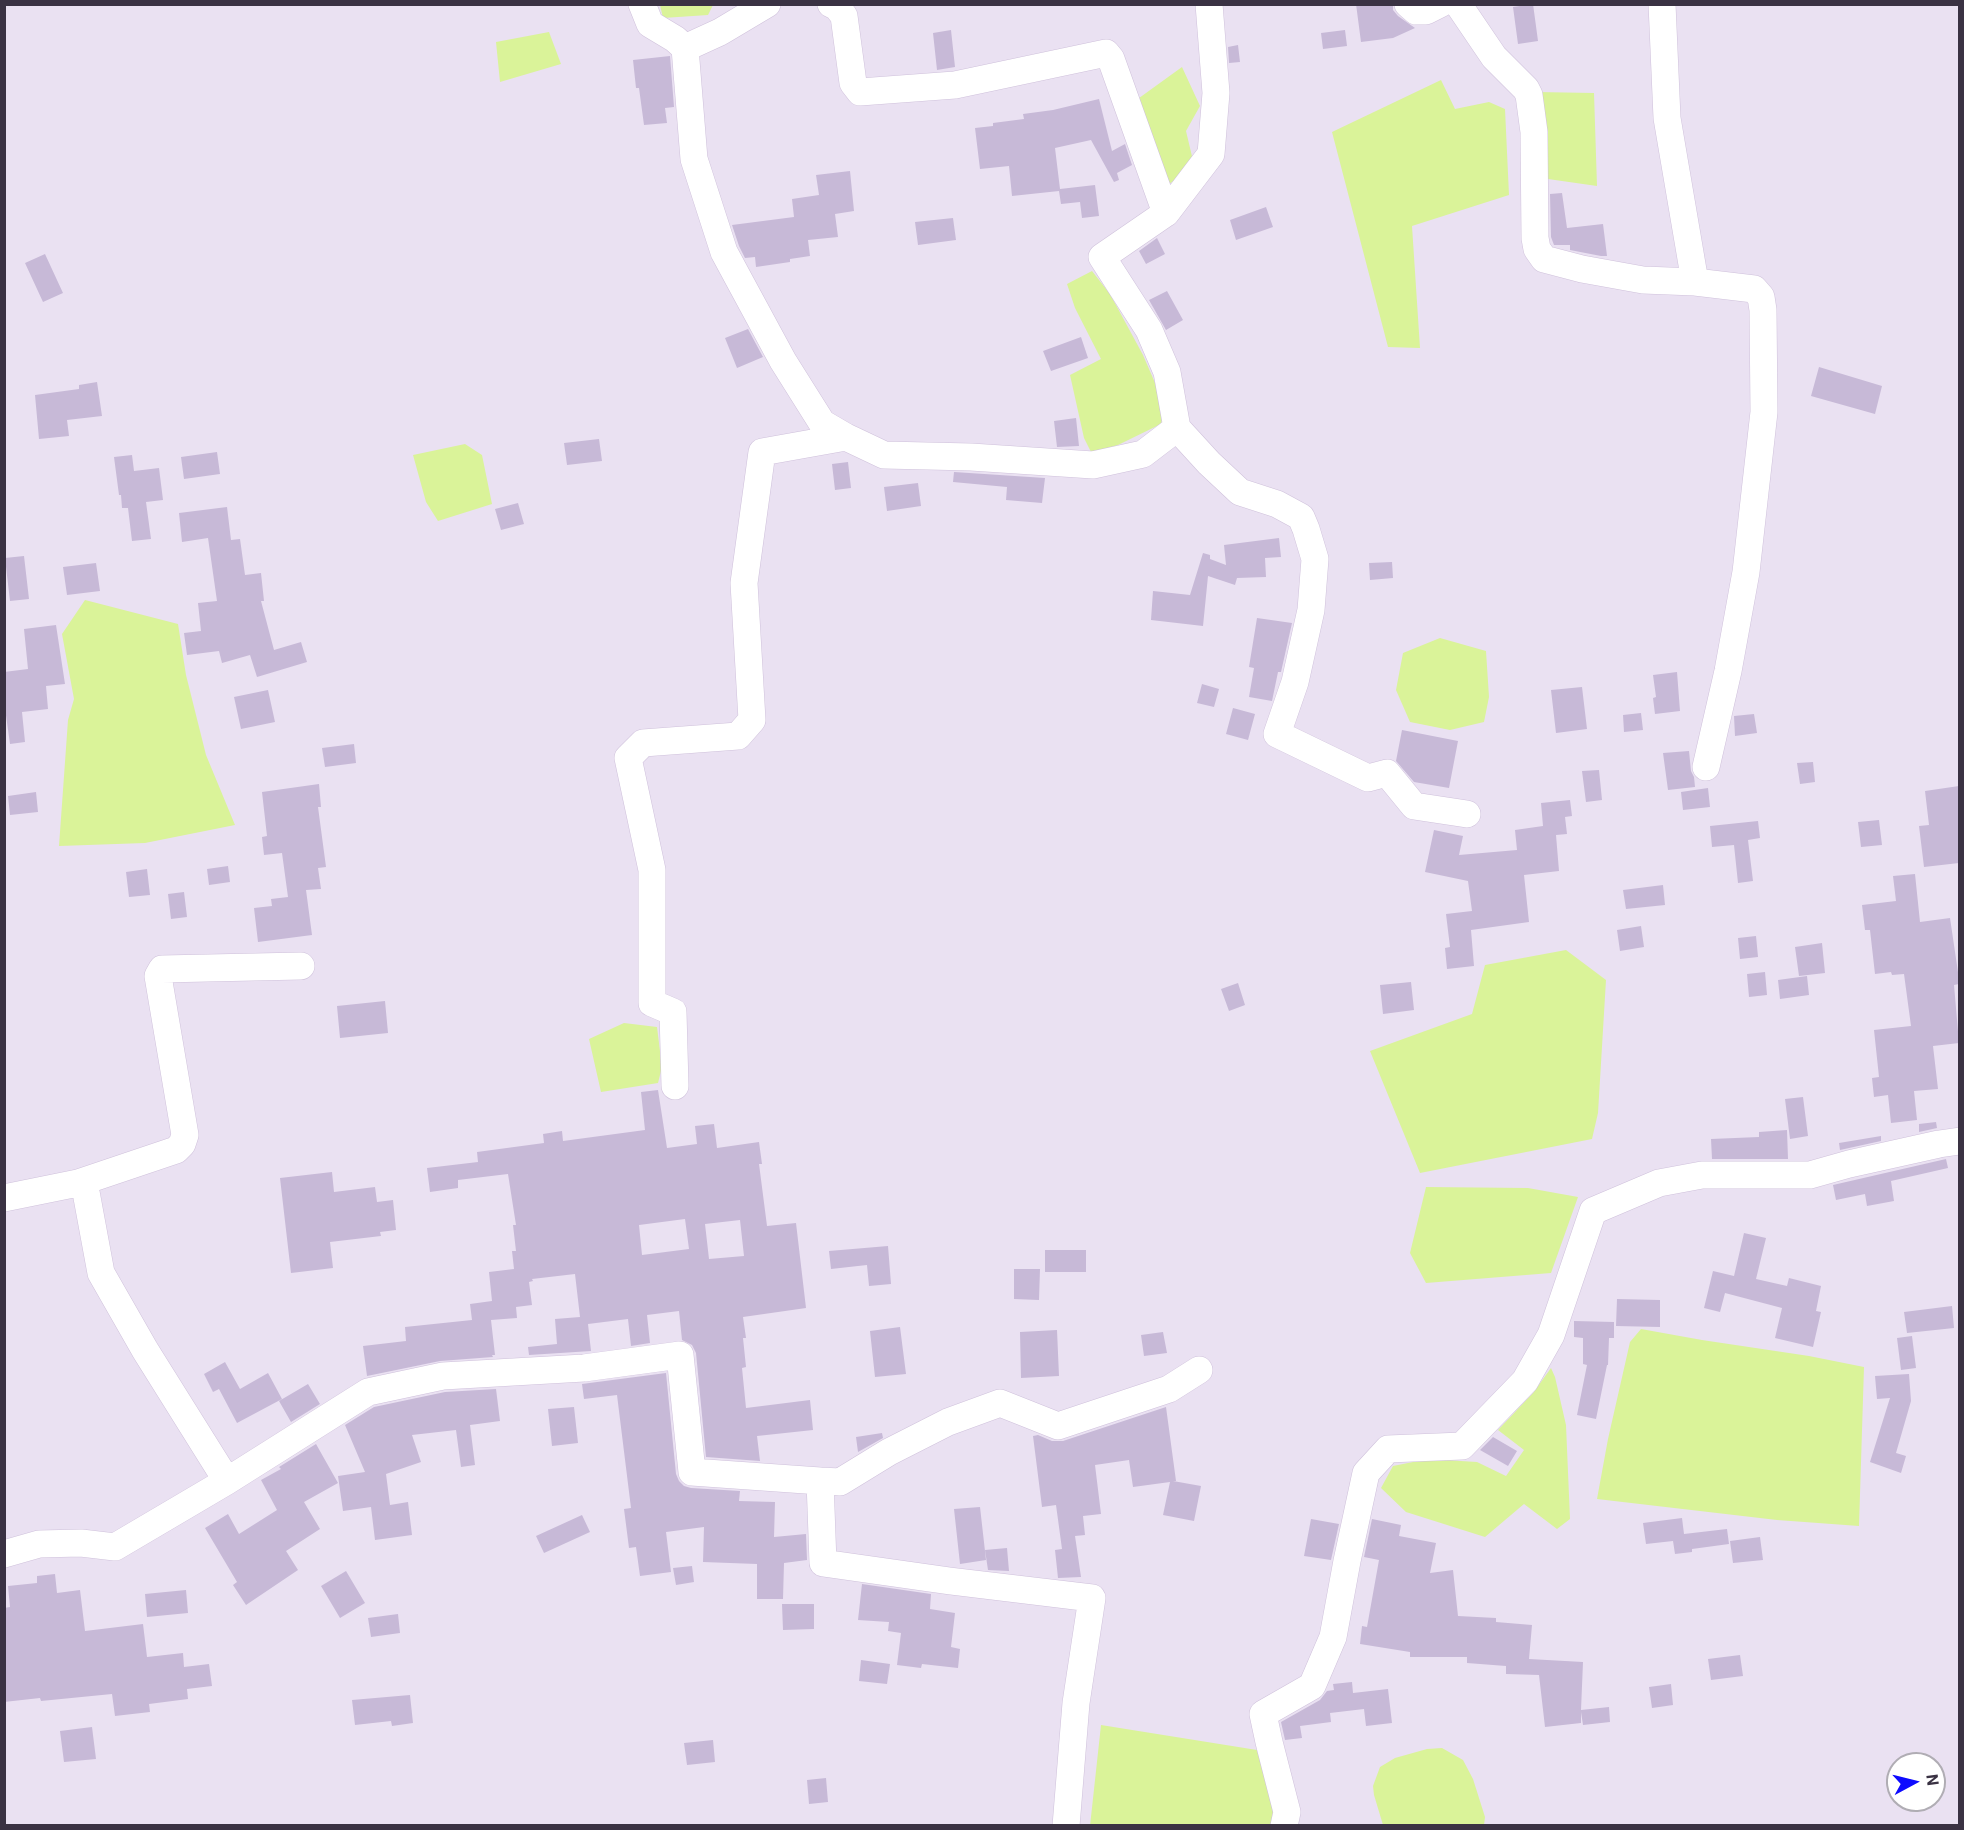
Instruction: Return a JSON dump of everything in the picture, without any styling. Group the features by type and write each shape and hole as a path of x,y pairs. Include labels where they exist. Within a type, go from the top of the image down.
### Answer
{"street":[{"path":"642,4 650,24 685,48 694,159 724,252 783,361 822,423 884,455 971,457 1093,465 1143,453 1176,428"},
{"path":"685,48 720,32 767,4"},
{"path":"831,4 837,7 844,16 853,83 860,92 955,85 1106,53 1111,59 1166,213"},
{"path":"1209,4 1216,93 1211,154 1166,213 1102,257 1149,330 1167,372 1176,428 1240,492 1285,508 1300,517 1306,529 1315,559 1311,610 1295,682 1277,734 1368,778 1387,773 1414,806 1467,814"},
{"path":"1408,4 1416,11 1426,11 1440,4"},
{"path":"1458,4 1494,57 1526,89 1529,95 1534,132 1534,238 1540,255 1550,262 1643,280 1695,282 1754,289 1761,297 1764,412 1746,572 1728,671 1706,767"},
{"path":"1662,4 1667,118 1695,282"},
{"path":"675,1086 673,1012 652,1003 652,870 628,758 644,743 738,736 752,720 744,583 762,452 846,437"},
{"path":"4,1198 78,1183 176,1150 182,1144 185,1135 158,976 162,969 301,966"},
{"path":"1284,1826 1287,1812 1263,1714 1312,1686 1317,1676 1333,1637 1366,1473 1388,1449 1462,1446 1525,1381 1551,1335 1593,1211 1659,1183 1702,1174 1810,1175 1939,1144 1959,1142"},
{"path":"78,1183 86,1192 101,1273 145,1350 227,1481"},
{"path":"4,1554 39,1544 81,1543 115,1547 227,1481 368,1392 443,1376 584,1368 680,1355 692,1472 840,1482 889,1452 948,1422 1000,1403 1058,1426 1169,1389 1199,1370"},
{"path":"820,1481 823,1563 1092,1598 1076,1703 1066,1826"}],"shaded area":[{"path":"660,5 713,5 708,15 663,18"},
{"path":"549,32 561,64 500,82 496,42"},
{"path":"1182,67 1200,106 1186,131 1195,169 1165,186 1128,106"},
{"path":"1441,80 1455,109 1489,102 1505,109 1509,195 1412,226 1420,348 1388,347 1332,132"},
{"path":"1536,92 1594,93 1597,186 1548,179"},
{"path":"1092,271 1110,294 1143,355 1165,406 1161,424 1118,445 1092,454 1084,438 1070,375 1101,359 1075,308 1067,284"},
{"path":"465,444 482,455 492,504 438,521 426,502 413,455"},
{"path":"85,600 178,624 186,675 206,755 235,825 145,843 59,846 68,720 74,699 62,634"},
{"path":"1440,638 1486,651 1489,697 1484,722 1450,730 1410,722 1396,690 1403,653"},
{"path":"1566,950 1606,980 1598,1113 1592,1139 1420,1173 1370,1051 1472,1014 1485,965"},
{"path":"624,1023 657,1027 662,1067 658,1083 601,1092 589,1039"},
{"path":"1426,1187 1528,1188 1578,1197 1551,1273 1426,1283 1410,1253"},
{"path":"1641,1329 1864,1367 1859,1526 1777,1520 1597,1499 1630,1342"},
{"path":"1551,1368 1566,1425 1570,1519 1557,1529 1524,1504 1485,1537 1406,1512 1381,1488 1393,1466 1428,1459 1477,1462 1506,1476 1524,1450 1498,1430 1533,1393"},
{"path":"1101,1725 1257,1750 1274,1805 1272,1825 1090,1826"},
{"path":"1442,1748 1463,1760 1473,1779 1485,1817 1484,1825 1383,1825 1373,1786 1380,1767 1395,1758 1427,1749"}],"building":[{"path":"1356,4 1393,4 1393,10 1398,16 1415,28 1393,38 1361,42"},
{"path":"1533,4 1538,41 1518,44 1513,7"},
{"path":"951,30 955,67 937,70 933,33"},
{"path":"1345,30 1347,46 1323,49 1321,33"},
{"path":"1238,45 1240,62 1229,63 1228,47"},
{"path":"670,56 674,107 665,108 667,123 644,125 633,60"},
{"path":"1099,99 1112,151 1125,144 1132,165 1117,173 1119,180 1114,182 1091,140 1055,148 1060,189 1095,185 1099,216 1082,218 1080,202 1061,204 1059,191 1012,196 1009,166 980,169 975,128 1024,119 1023,114 1053,110"},
{"path":"850,171 854,211 835,214 838,237 808,240 810,256 790,259 790,262 756,267 755,257 745,258 732,225 794,217 792,199 819,195 816,175"},
{"path":"1562,193 1567,228 1603,224 1607,256 1570,250 1570,245 1554,245 1551,237 1550,194"},
{"path":"1266,207 1273,227 1236,240 1230,220"},
{"path":"953,218 956,240 918,245 915,222"},
{"path":"1157,238 1165,254 1146,264 1139,251"},
{"path":"45,254 63,293 43,302 25,263"},
{"path":"1167,291 1183,320 1166,330 1149,300"},
{"path":"748,329 763,357 737,368 725,338"},
{"path":"1081,337 1088,358 1051,371 1043,351"},
{"path":"1819,367 1882,386 1875,414 1811,396"},
{"path":"97,382 102,416 67,420 69,436 39,439 35,395 79,389 79,385"},
{"path":"1076,418 1079,446 1057,447 1054,421"},
{"path":"599,439 602,461 567,465 564,443"},
{"path":"217,452 220,474 184,479 181,457"},
{"path":"132,455 134,471 159,468 163,500 146,502 151,539 132,541 128,508 122,508 121,495 119,495 114,457"},
{"path":"848,462 851,488 835,490 832,464"},
{"path":"954,472 1045,478 1042,503 1006,500 1007,487 953,482"},
{"path":"918,483 921,506 887,511 884,487"},
{"path":"518,503 524,524 501,530 495,509"},
{"path":"227,507 231,540 240,539 245,575 261,573 264,601 261,601 274,650 301,642 307,662 257,677 250,655 222,663 219,651 187,655 184,633 201,631 198,603 217,601 208,538 182,542 179,513"},
{"path":"1279,538 1281,557 1265,558 1266,577 1237,578 1235,585 1208,576 1203,626 1151,620 1153,591 1190,595 1203,553 1210,555 1210,559 1226,565 1224,545"},
{"path":"24,556 29,599 10,601 5,558"},
{"path":"1392,562 1393,578 1370,580 1369,563"},
{"path":"96,563 100,591 67,595 63,567"},
{"path":"1257,618 1292,623 1272,701 1249,697 1254,668 1249,667"},
{"path":"56,625 65,684 46,686 48,709 22,712 25,742 10,744 4,701 4,672 28,669 24,629"},
{"path":"1677,672 1680,711 1655,714 1653,698 1656,697 1653,675"},
{"path":"1202,684 1219,689 1214,707 1197,703"},
{"path":"1582,687 1587,729 1556,733 1551,690"},
{"path":"268,690 275,722 241,729 234,697"},
{"path":"1233,708 1255,714 1248,740 1226,734"},
{"path":"1641,713 1643,730 1624,732 1623,715"},
{"path":"1754,714 1757,733 1735,736 1734,716"},
{"path":"1402,730 1458,741 1449,788 1414,782 1396,761"},
{"path":"354,744 356,763 325,767 322,748"},
{"path":"1689,751 1695,787 1668,790 1663,753"},
{"path":"1813,762 1815,782 1800,784 1797,763"},
{"path":"1599,770 1602,800 1586,802 1582,771"},
{"path":"319,784 321,807 318,807 326,867 318,868 321,889 306,890 312,935 258,942 254,908 272,906 271,899 288,897 282,853 264,855 262,837 267,836 262,792"},
{"path":"1959,786 1959,863 1924,867 1919,826 1929,825 1925,791"},
{"path":"1708,788 1710,807 1683,810 1681,792"},
{"path":"36,792 38,812 10,815 8,796"},
{"path":"1570,800 1572,816 1565,817 1567,834 1556,835 1559,871 1524,875 1529,922 1471,930 1474,966 1447,969 1445,948 1450,947 1446,914 1472,911 1468,881 1425,872 1434,830 1463,836 1459,855 1517,850 1515,830 1543,826 1541,803"},
{"path":"1879,820 1882,845 1861,847 1858,822"},
{"path":"1758,821 1760,838 1748,840 1753,881 1738,883 1734,845 1712,847 1710,826"},
{"path":"228,866 230,882 209,885 207,869"},
{"path":"147,869 150,895 129,897 126,872"},
{"path":"1915,874 1920,922 1950,918 1959,979 1959,984 1954,985 1959,1043 1933,1046 1938,1089 1914,1091 1917,1120 1891,1123 1888,1095 1874,1097 1872,1078 1879,1077 1874,1030 1911,1026 1904,974 1892,975 1891,972 1875,974 1870,930 1865,930 1862,905 1896,901 1893,876"},
{"path":"1663,885 1665,905 1626,909 1623,890"},
{"path":"184,892 187,917 171,919 168,894"},
{"path":"1641,926 1644,947 1620,951 1617,930"},
{"path":"1756,936 1758,957 1740,959 1738,938"},
{"path":"1822,943 1825,973 1799,976 1795,947"},
{"path":"1765,972 1767,995 1749,997 1747,974"},
{"path":"1807,976 1809,995 1780,999 1778,980"},
{"path":"1411,982 1414,1010 1383,1014 1380,985"},
{"path":"1238,983 1245,1005 1229,1011 1221,989"},
{"path":"385,1001 388,1033 340,1038 337,1006"},
{"path":"658,1090 667,1148 697,1144 695,1126 714,1124 717,1148 759,1142 762,1164 759,1164 767,1226 796,1223 806,1308 743,1317 746,1367 742,1368 746,1408 810,1400 813,1430 757,1436 760,1461 706,1457 696,1353 692,1345 682,1340 679,1311 647,1315 650,1343 631,1346 628,1319 588,1324 591,1351 529,1355 528,1347 557,1344 555,1319 580,1317 575,1274 532,1279 533,1281 529,1282 532,1305 516,1307 517,1318 491,1320 495,1355 492,1355 493,1357 440,1361 367,1376 363,1346 406,1341 405,1327 472,1320 470,1304 492,1301 489,1272 514,1269 512,1251 516,1251 513,1225 516,1225 508,1174 458,1180 458,1188 430,1192 427,1168 478,1162 477,1152 544,1143 543,1134 562,1131 563,1141 645,1130 641,1092","holes":["685,1219 689,1249 642,1255 639,1225","740,1220 744,1256 709,1259 705,1224"]},
{"path":"1803,1097 1808,1136 1790,1139 1785,1099"},
{"path":"1936,1122 1937,1128 1919,1132 1919,1124"},
{"path":"1787,1130 1788,1159 1712,1159 1711,1139 1759,1137 1759,1132"},
{"path":"1881,1136 1881,1141 1840,1150 1839,1143"},
{"path":"1946,1159 1948,1168 1891,1181 1894,1201 1867,1206 1865,1194 1836,1200 1833,1185"},
{"path":"332,1172 334,1192 375,1187 377,1202 393,1200 396,1230 380,1232 381,1236 330,1242 333,1268 291,1273 280,1178"},
{"path":"1744,1233 1766,1238 1756,1279 1787,1286 1789,1278 1821,1286 1816,1311 1821,1312 1813,1347 1775,1338 1782,1308 1725,1293 1720,1312 1704,1308 1713,1271 1734,1276"},
{"path":"888,1246 891,1284 869,1286 867,1265 831,1269 829,1251"},
{"path":"1045,1250 1086,1250 1086,1272 1045,1272"},
{"path":"1014,1269 1040,1269 1039,1300 1014,1299"},
{"path":"1617,1299 1660,1300 1660,1327 1616,1326"},
{"path":"1952,1306 1954,1328 1907,1333 1904,1312"},
{"path":"1574,1321 1614,1322 1614,1338 1609,1338 1608,1365 1596,1419 1577,1415 1587,1365 1583,1364 1583,1338 1574,1337"},
{"path":"900,1327 906,1374 875,1377 870,1331"},
{"path":"1057,1330 1059,1376 1021,1378 1020,1332"},
{"path":"1163,1332 1167,1353 1144,1356 1141,1335"},
{"path":"1912,1336 1916,1368 1901,1370 1897,1338"},
{"path":"225,1362 240,1389 268,1373 282,1399 237,1423 219,1389 213,1392 204,1374"},
{"path":"666,1373 676,1474 679,1481 691,1488 740,1491 739,1501 775,1502 774,1537 806,1534 807,1560 784,1563 783,1599 757,1599 757,1564 703,1562 704,1527 666,1532 671,1572 640,1576 636,1547 629,1548 624,1509 631,1508 617,1395 584,1399 582,1384"},
{"path":"1909,1374 1911,1401 1896,1453 1906,1456 1901,1473 1870,1462 1890,1398 1877,1399 1875,1376"},
{"path":"308,1384 320,1404 291,1422 279,1401"},
{"path":"496,1389 500,1421 470,1425 475,1465 461,1467 456,1430 412,1435 421,1462 386,1474 390,1505 408,1502 412,1535 375,1540 371,1507 343,1511 338,1476 365,1472 345,1425 374,1407 445,1392"},
{"path":"574,1407 578,1443 552,1446 548,1409"},
{"path":"1166,1407 1176,1481 1173,1481 1201,1486 1194,1521 1163,1515 1170,1482 1133,1487 1129,1460 1095,1465 1101,1514 1083,1516 1085,1535 1075,1536 1081,1577 1058,1578 1055,1550 1062,1549 1056,1505 1042,1507 1033,1436 1038,1435 1052,1441 1063,1441"},
{"path":"882,1433 883,1438 858,1452 856,1437"},
{"path":"1493,1437 1517,1451 1508,1466 1480,1450"},
{"path":"316,1444 338,1483 304,1502 320,1529 286,1551 298,1570 246,1605 233,1585 237,1582 205,1528 228,1514 239,1534 277,1510 261,1480"},
{"path":"980,1507 986,1560 960,1564 954,1509"},
{"path":"582,1515 590,1532 544,1553 536,1536"},
{"path":"1682,1518 1684,1534 1727,1529 1729,1544 1692,1549 1692,1552 1675,1554 1673,1541 1646,1544 1643,1523"},
{"path":"1311,1519 1339,1524 1331,1560 1304,1556"},
{"path":"1372,1519 1401,1525 1399,1536 1436,1543 1430,1573 1453,1570 1458,1616 1496,1618 1496,1622 1532,1625 1529,1659 1583,1662 1581,1710 1609,1707 1610,1722 1583,1725 1581,1712 1581,1723 1545,1727 1539,1675 1506,1674 1506,1666 1467,1663 1467,1657 1410,1657 1410,1652 1360,1644 1362,1626 1367,1627 1379,1560 1364,1557"},
{"path":"1760,1537 1763,1560 1733,1563 1730,1541"},
{"path":"1007,1548 1009,1571 988,1570 985,1550"},
{"path":"692,1566 694,1582 676,1585 673,1568"},
{"path":"346,1571 365,1603 340,1618 321,1586"},
{"path":"55,1574 57,1593 80,1590 85,1631 143,1624 147,1657 183,1653 184,1667 209,1664 212,1686 187,1689 188,1699 149,1704 150,1712 115,1716 112,1694 4,1702 4,1608 10,1607 8,1586 37,1583 37,1576"},
{"path":"862,1584 931,1594 930,1609 955,1613 951,1647 960,1649 958,1668 922,1664 921,1668 897,1665 901,1633 888,1631 889,1622 858,1620"},
{"path":"186,1590 188,1613 147,1617 145,1594"},
{"path":"782,1604 814,1604 814,1629 783,1630"},
{"path":"398,1614 400,1633 371,1637 368,1618"},
{"path":"1740,1655 1743,1676 1711,1680 1708,1659"},
{"path":"861,1660 890,1664 887,1684 859,1681"},
{"path":"1352,1682 1353,1693 1388,1689 1392,1723 1366,1726 1364,1709 1330,1713 1331,1722 1300,1726 1302,1738 1285,1740 1281,1722 1320,1700 1327,1691 1334,1690 1333,1684"},
{"path":"1671,1684 1673,1705 1652,1708 1649,1687"},
{"path":"410,1695 413,1723 392,1726 391,1721 355,1725 352,1700"},
{"path":"92,1727 96,1759 64,1762 60,1731"},
{"path":"713,1740 715,1762 687,1765 684,1743"},
{"path":"826,1778 828,1802 809,1804 807,1780"}]}
